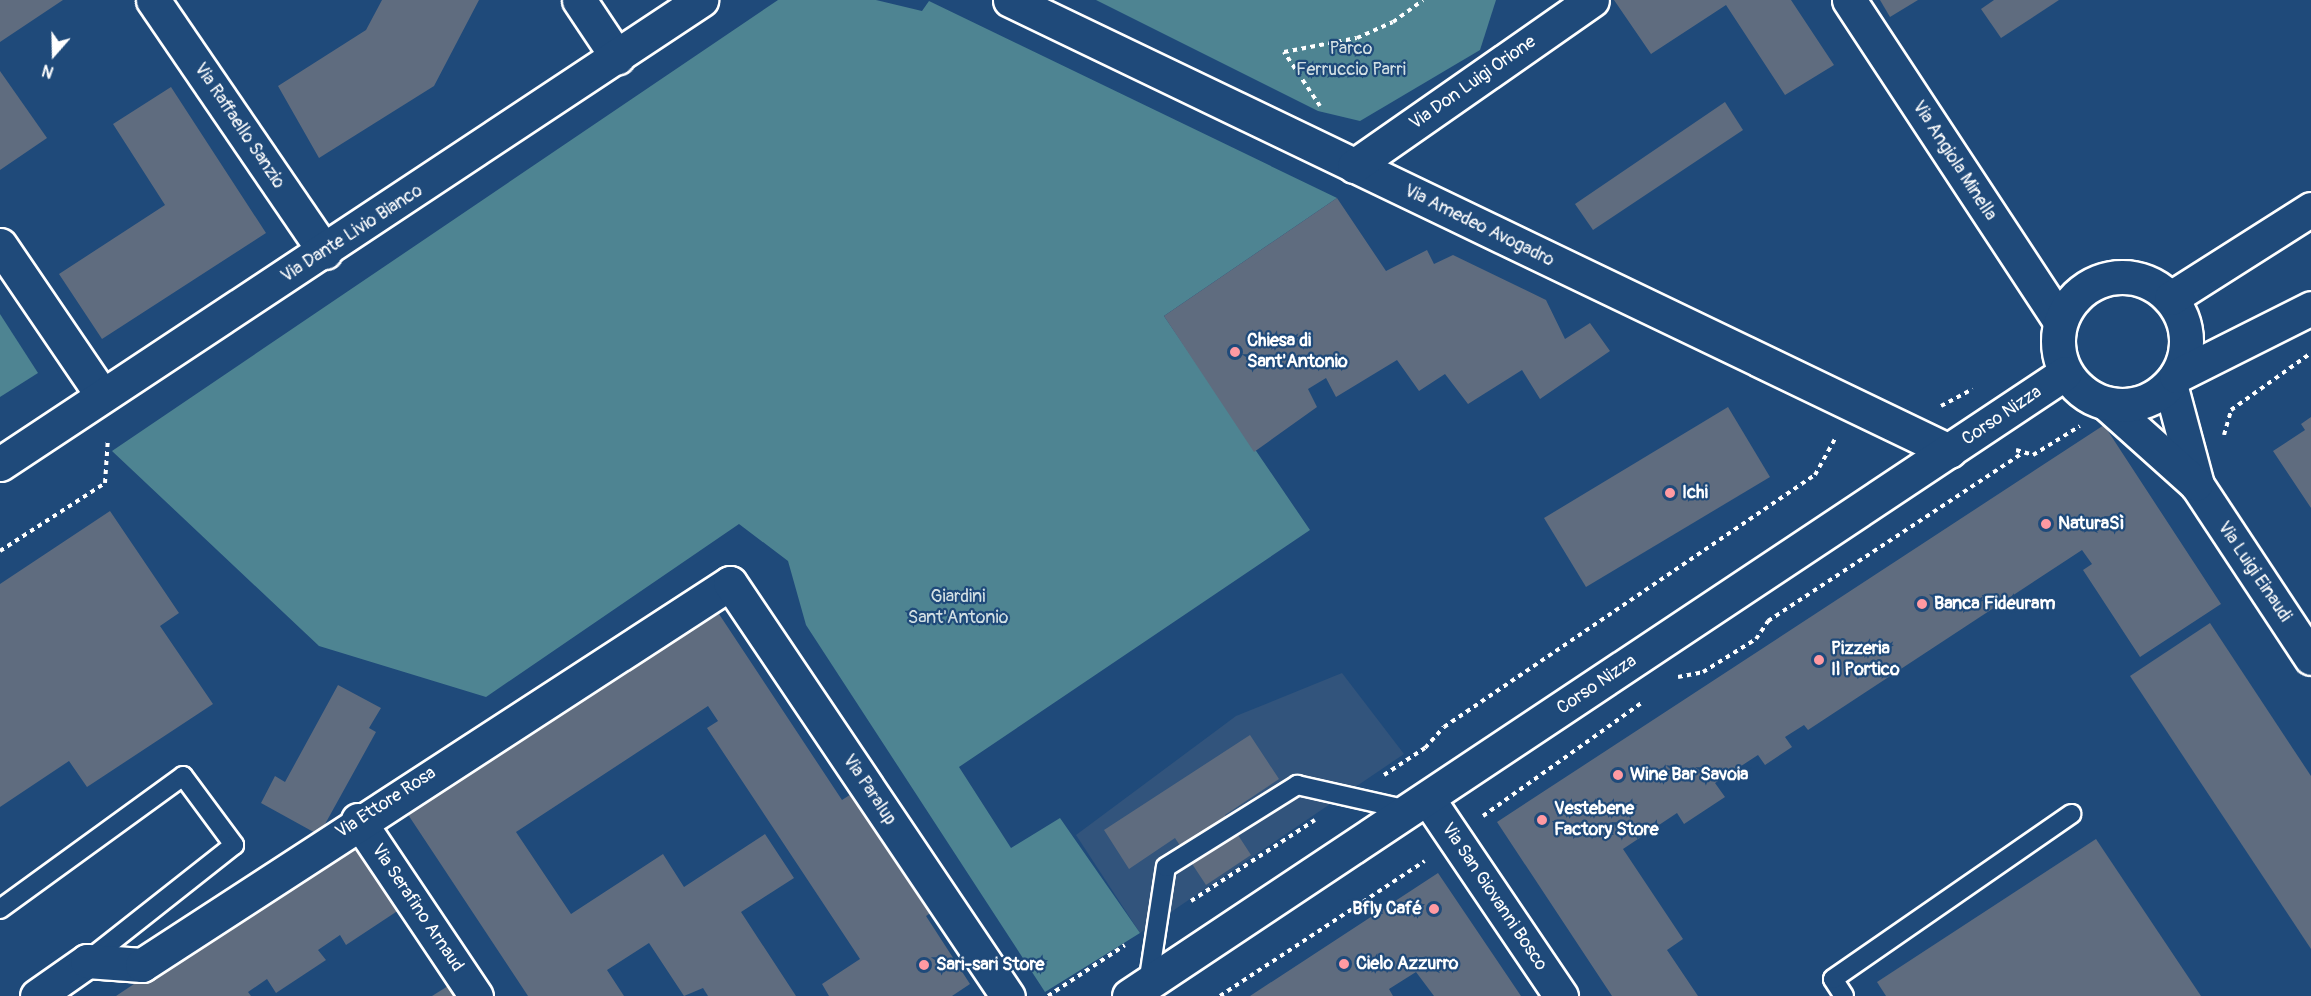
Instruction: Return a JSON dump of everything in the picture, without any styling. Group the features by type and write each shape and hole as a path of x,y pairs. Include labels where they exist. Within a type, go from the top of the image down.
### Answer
{"main road":[{"name":"Via Raffaello Sanzio","path":"153,0 326,252"},
{"path":"579,0 617,57"},
{"name":"Via Dante Livio Bianco","path":"0,464 102,395 326,252 701,0"},
{"name":"Via Amedeo Avogadro","path":"1010,0 1949,450"},
{"name":"Via Don Luigi Orione","path":"1354,166 1592,0"},
{"name":"Via Angiola Minella","path":"1849,0 2060,321"},
{"path":"2170,298 2311,209"},
{"path":"0,245 102,395"},
{"path":"2173,380 2183,362 2185,328 2170,298 2155,286 2118,276 2082,290 2060,321 2057,339 2065,373 2091,399 2100,412 2142,403 2173,380 2311,308"},
{"name":"Corso Nizza","path":"1138,990 2065,373"},
{"name":"Via Luigi Einaudi","path":"2173,380 2197,485"},
{"name":"Via Luigi Einaudi","path":"2100,412 2197,485 2311,658"},
{"name":"Via Ettore Rosa","path":"87,961 142,965 358,820 730,583"},
{"name":"Via Paralup","path":"730,583 1008,996"},
{"name":"Via San Giovanni Bosco","path":"1418,805 1455,838 1561,996"},
{"name":"Via Serafino Arnaud","path":"358,820 476,996"},
{"path":"37,996 87,961"}],"lane":[{"path":"0,909 183,776 234,845 87,961"},
{"path":"1138,990 1157,924 1166,867 1297,785 1351,797 1418,805"},
{"path":"1844,996 1833,979 2071,814"}],"path":[{"path":"1324,112 1284,52 1357,38 1393,22 1423,0"},
{"path":"2222,441 2231,410 2311,353"},
{"path":"1935,405 1978,389 1996,420 2021,454"},
{"path":"1048,996 1425,748 1444,727 1815,475 1855,406"},
{"path":"1669,684 1703,672 1756,639 1768,621 2021,454 2033,455 2100,412"},
{"path":"0,552 105,483 107,440"},
{"path":"1220,996 1455,838 1649,697"}],"shaded area":[{"path":"1342,673 1404,754 1140,933 1076,835 1236,716"}],"green space":[{"name":"Giardini Sant'Antonio","path":"778,0 876,0 922,11 929,1 1337,198 1164,316 1310,530 959,767 1011,848 1060,818 1140,933 1045,992 806,625 788,561 739,524 486,697 319,646 112,451"},
{"name":"Parco Ferruccio Parri","path":"1096,0 1496,0 1480,50 1360,121 1318,111"},
{"path":"0,314 38,373 0,397"}],"building":[{"path":"0,0 63,0 0,42"},
{"path":"382,0 479,0 434,86 319,158 278,86 366,30"},
{"path":"1614,0 1791,0 1834,65 1785,95 1726,5 1651,54"},
{"path":"1880,0 1918,0 1890,17"},
{"path":"1994,0 2059,0 2001,38 1981,9"},
{"path":"0,71 47,138 0,170"},
{"path":"171,87 266,233 102,339 59,274 165,205 113,124"},
{"path":"1725,102 1743,130 1593,230 1575,204"},
{"path":"1337,198 1386,271 1427,250 1434,264 1453,255 1546,300 1565,339 1590,323 1610,351 1540,399 1522,370 1468,404 1445,374 1419,391 1397,360 1336,397 1326,378 1308,389 1317,407 1254,452 1164,316"},
{"path":"1728,407 1770,477 1586,587 1544,518"},
{"path":"2311,417 2311,508 2273,451 2305,430 2301,424"},
{"path":"2104,425 2221,604 2140,657 2083,570 2092,564 2082,550 1808,730 1804,725 1785,737 1792,747 1765,765 1758,755 1715,783 1725,797 1684,824 1677,813 1623,849 1683,939 1667,950 1698,996 1612,996 1497,822"},
{"path":"110,511 179,613 160,626 213,704 87,787 69,761 0,807 0,584"},
{"path":"719,614 842,800 856,791 935,910 926,916 970,984 952,996 829,996 822,984 860,959 707,728 718,721 708,706 516,832 571,914 663,854 684,887 765,834 794,878 741,912 796,996 708,996 703,988 684,996 649,943 607,970 624,996 528,996 405,810"},
{"path":"2210,623 2311,776 2311,949 2130,676"},
{"path":"338,685 381,708 369,728 376,732 319,835 261,803 275,776 285,782"},
{"path":"1250,735 1279,779 1225,815 1251,855 1206,885 1175,838 1129,869 1104,830"},
{"path":"351,839 399,910 346,945 340,935 318,950 326,960 276,993 267,979 248,992 251,996 116,996"},
{"path":"2096,839 2201,996 1886,996 1877,982"},
{"path":"1438,873 1521,996 1434,996 1416,972 1389,989 1393,996 1250,996"},
{"path":"448,986 455,996 432,996"}],"place":[{"name":"Chiesa di Sant'Antonio","path":"1235,352"},
{"name":"Ichi","path":"1670,493"},
{"name":"NaturaSì","path":"2046,524"},
{"name":"Banca Fideuram","path":"1922,604"},
{"name":"Pizzeria Il Portico","path":"1819,660"},
{"name":"Wine Bar Savoia","path":"1618,775"},
{"name":"Vestebene Factory Store","path":"1542,820"},
{"name":"Bfly Café","path":"1434,909"},
{"name":"Cielo Azzurro","path":"1344,964"},
{"name":"Sari-sari Store","path":"924,965"}]}
